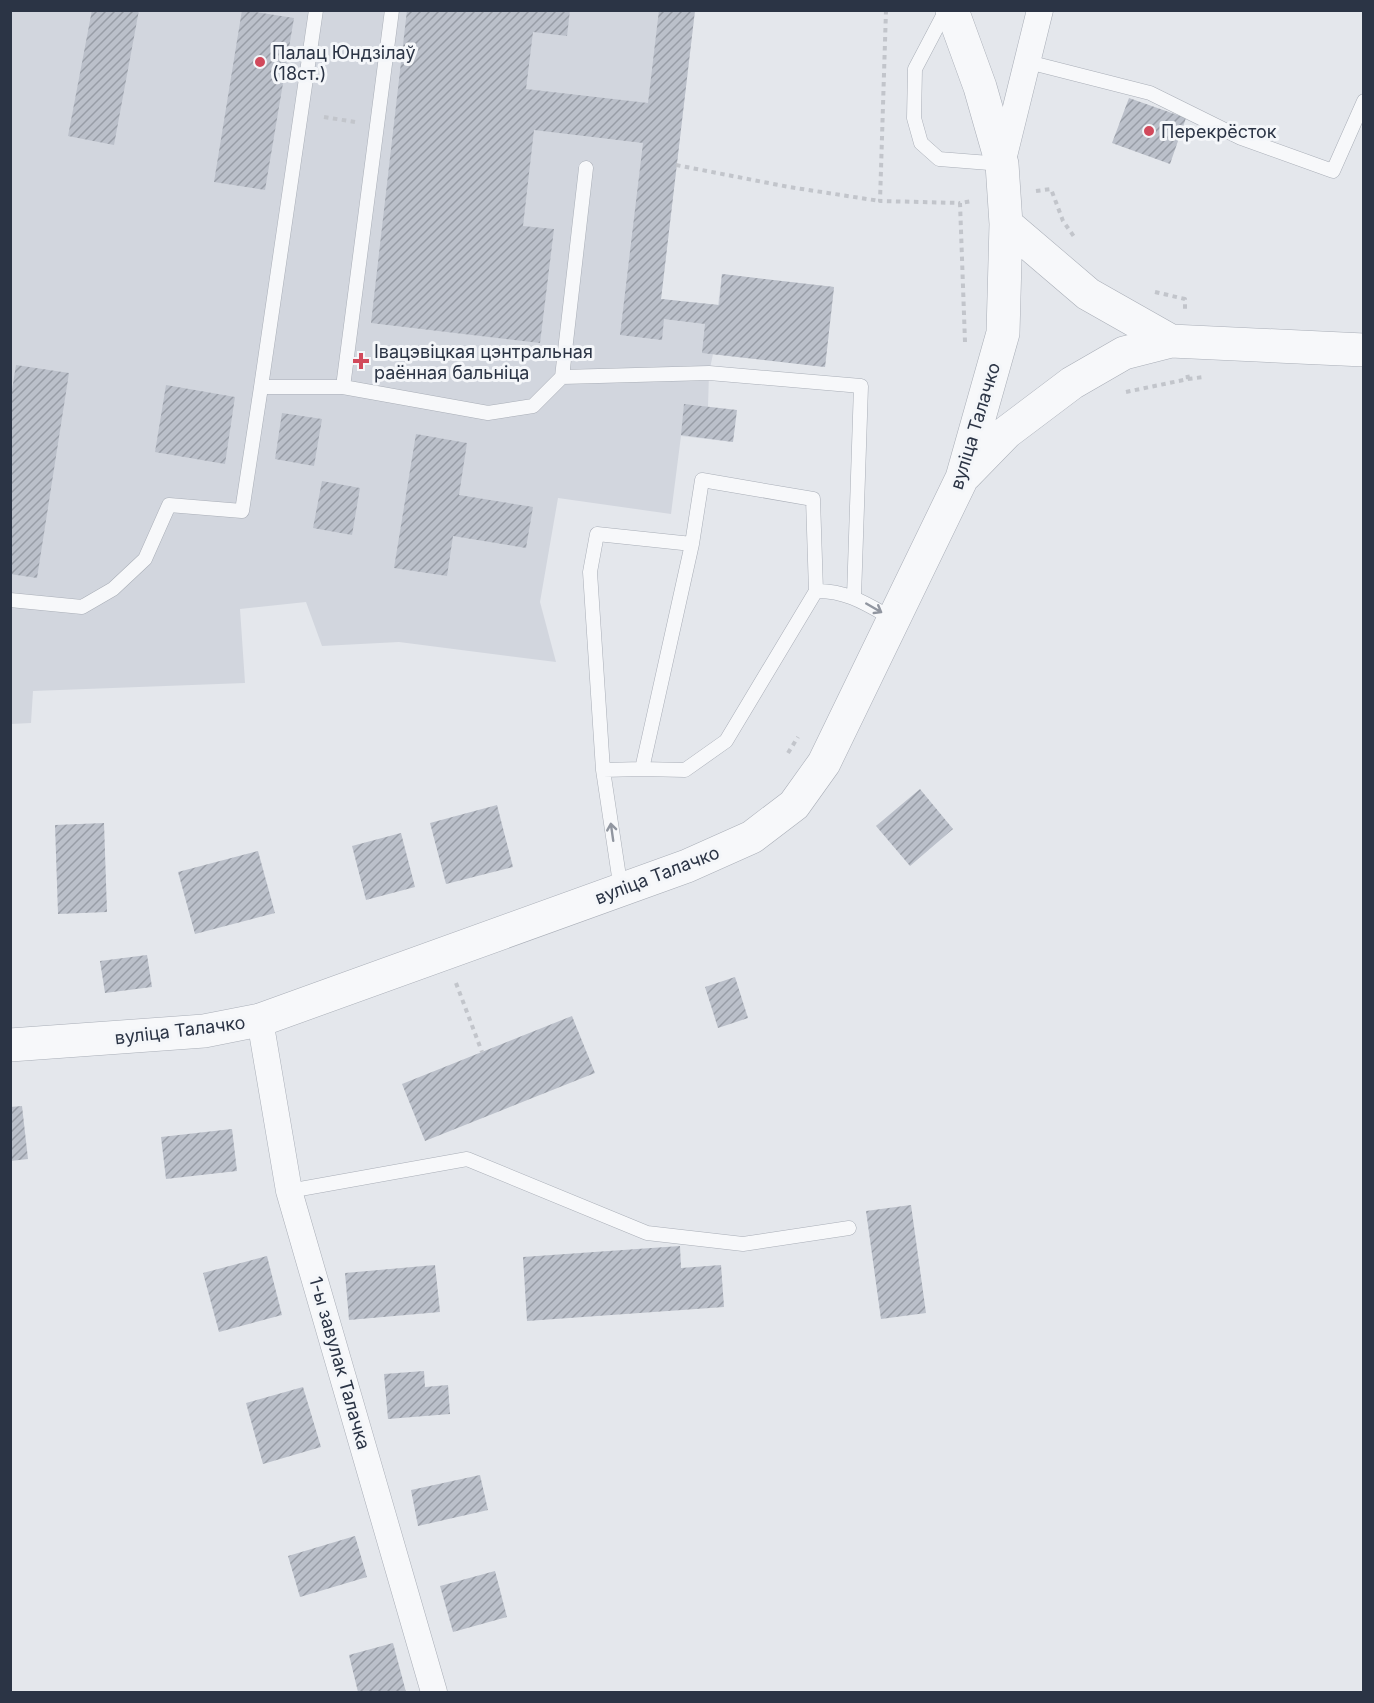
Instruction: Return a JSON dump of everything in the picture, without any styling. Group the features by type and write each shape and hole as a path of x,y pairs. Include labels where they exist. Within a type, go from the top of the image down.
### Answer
{"street":[{"name":"вуліца Талачко","path":"10,1045 204,1031 261,1024 687,866 752,837 794,805 824,763 962,478 1003,333 1006,224 1002,164 980,87 952,10"},
{"path":"1002,164 1040,10"},
{"path":"1006,224 1088,294 1171,341"},
{"path":"962,478 1007,432 1072,383 1124,353 1171,341 1364,350"},
{"name":"1-ы завулак Талачка","path":"261,1024 289,1186 434,1692"}],"lane":[{"path":"10,600 82,607 113,589 145,559 169,504 242,511 303,113 316,10"},
{"path":"343,387 392,10"},
{"path":"946,10 915,69 914,118 921,142 939,159 1002,164"},
{"path":"1028,62 1150,93 1241,138 1333,171 1364,101"},
{"path":"261,387 343,387 488,413 533,406 562,377 586,168"},
{"path":"562,377 709,373 861,386 854,597"},
{"path":"603,770 642,770 685,770 726,741 816,591 813,499 702,480 692,544 642,770"},
{"path":"621,890 603,770 590,572 597,534 692,544"},
{"path":"816,591 832,591 854,597 893,619"},
{"path":"289,1186 467,1160 647,1233 742,1244 849,1228"}],"path":[{"path":"303,113 377,126"},
{"path":"676,165 789,187 880,201"},
{"path":"455,979 482,1052"}],"shaded area":[{"name":"Івацэвіцкая цэнтральная раённая бальніца","path":"10,11 695,11 661,299 718,305 722,274 834,287 825,367 713,354 709,373 708,407 733,442 681,436 671,514 558,498 540,602 556,662 399,642 322,646 306,602 240,609 245,683 33,691 31,723 11,724"}],"building":[{"path":"92,10 139,10 114,145 68,136"},
{"name":"Палац Юндзілаў (18ст.)","path":"242,10 294,18 265,190 214,182"},
{"path":"407,10 570,10 567,36 533,32 526,89 648,103 659,10 695,10 661,299 719,305 722,274 834,287 825,367 702,353 705,324 664,319 662,340 620,335 643,143 534,130 523,226 554,229 540,343 371,323"},
{"name":"Перекрёсток","path":"1129,98 1186,118 1170,164 1112,143"},
{"path":"16,365 69,373 37,578 10,574 10,403"},
{"path":"166,385 235,397 225,464 155,452"},
{"path":"684,404 737,410 733,442 681,435"},
{"path":"282,413 322,419 314,466 275,459"},
{"path":"416,434 467,443 459,495 533,507 526,548 453,536 447,576 394,568"},
{"path":"322,481 360,488 352,535 313,528"},
{"path":"920,789 953,829 910,866 876,826"},
{"path":"497,805 513,867 446,884 430,823"},
{"path":"104,823 107,912 58,914 55,825"},
{"path":"401,833 415,887 366,900 352,846"},
{"path":"258,851 275,913 195,934 178,872"},
{"path":"147,955 152,987 105,993 100,961"},
{"path":"735,977 748,1018 718,1028 705,987"},
{"path":"572,1016 595,1073 425,1141 402,1084"},
{"path":"22,1106 28,1159 10,1161 10,1107"},
{"path":"232,1129 237,1171 166,1179 161,1137"},
{"path":"911,1205 926,1313 881,1319 866,1211"},
{"path":"680,1246 681,1268 721,1265 724,1307 527,1321 523,1257"},
{"path":"267,1256 282,1315 219,1332 203,1273"},
{"path":"435,1265 440,1312 349,1320 345,1273"},
{"path":"424,1371 425,1387 448,1385 450,1414 388,1419 384,1374"},
{"path":"303,1387 321,1447 263,1464 246,1403"},
{"path":"480,1475 488,1510 418,1526 411,1490"},
{"path":"355,1536 367,1577 300,1597 288,1556"},
{"path":"495,1571 507,1617 453,1632 440,1586"},
{"path":"393,1643 406,1692 358,1692 349,1655"}],"place":[{"name":"Палац Юндзілаў (18ст.)","path":"260,62"},
{"name":"Перекрёсток","path":"1149,131"},
{"name":"Івацэвіцкая цэнтральная раённая бальніца","path":"361,361"}]}
